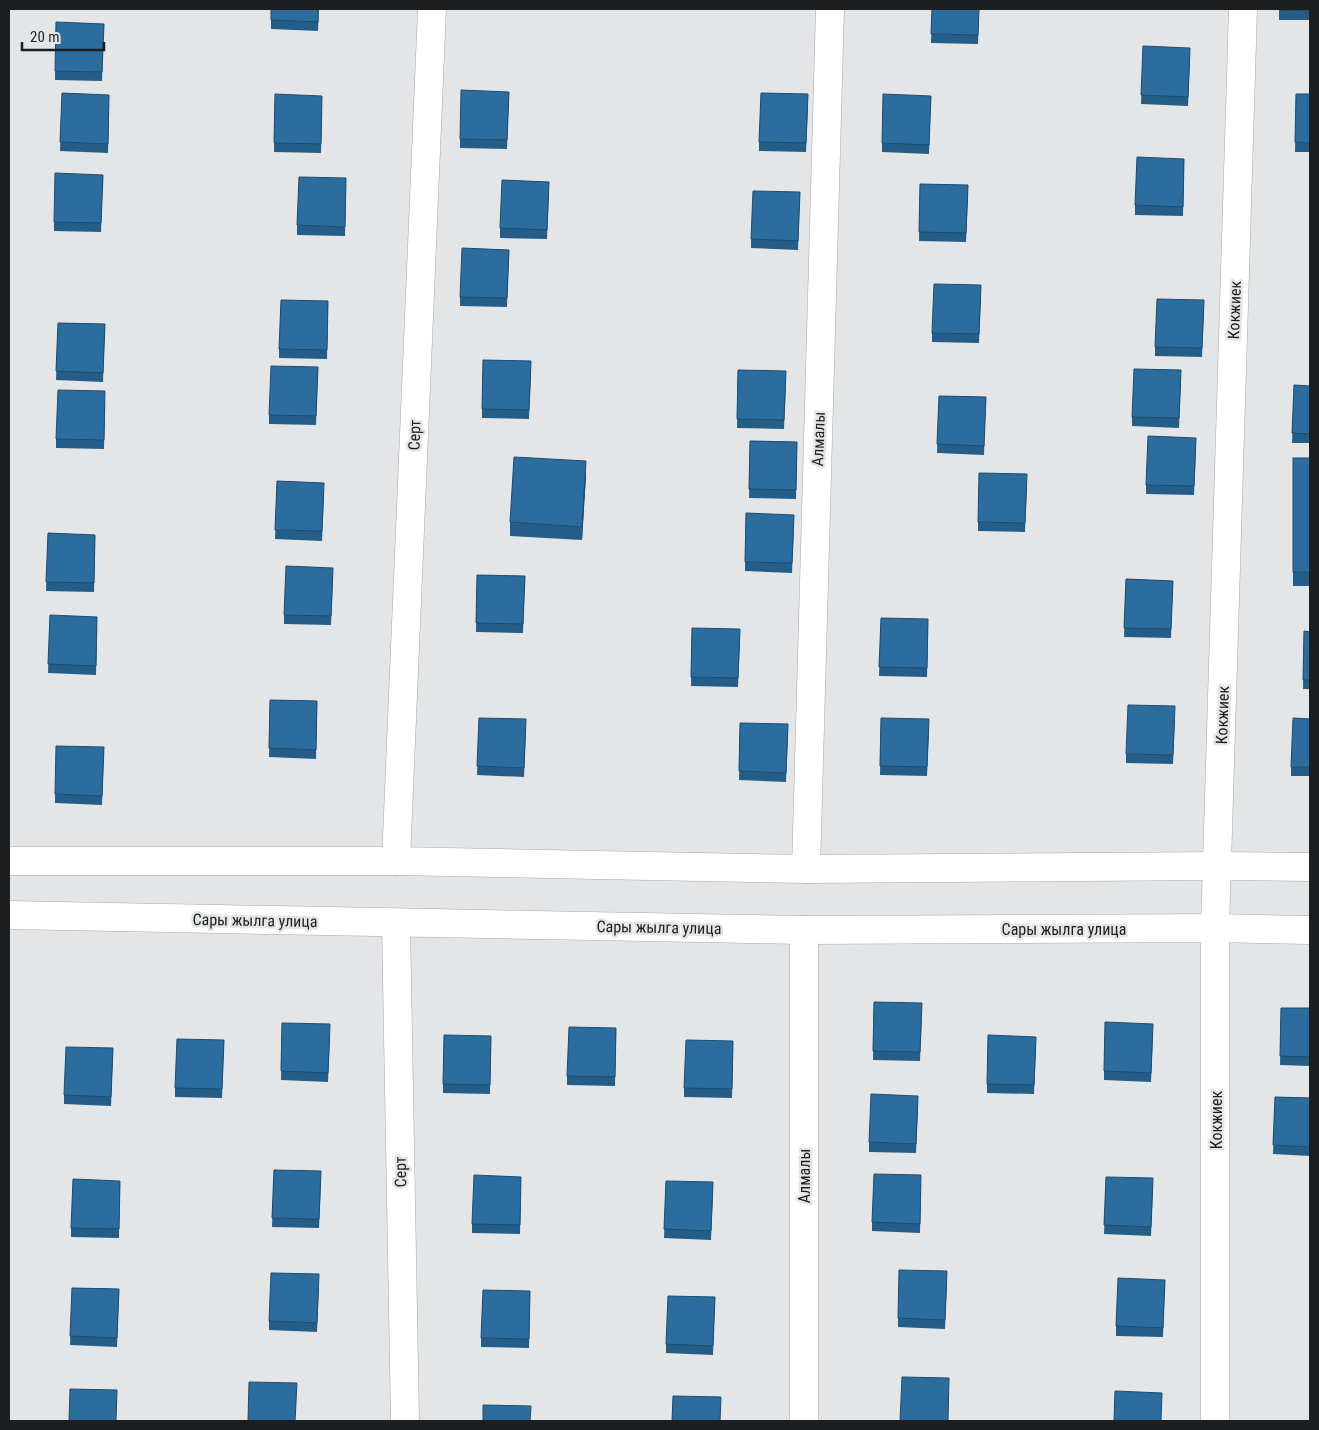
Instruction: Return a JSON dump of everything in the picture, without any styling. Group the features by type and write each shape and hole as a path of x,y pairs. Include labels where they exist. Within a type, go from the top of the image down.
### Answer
{"street":[{"name":"Серт","path":"396,861 432,9"},
{"name":"Алмалы","path":"806,869 830,9"},
{"name":"Кокжиек","path":"1215,1421 1215,928 1242,9"},
{"path":"9,861 396,861 806,869 1218,866 1310,868"},
{"name":"Сары жылга улица","path":"9,915 804,930 1215,928 1310,930"},
{"name":"Серт","path":"396,922 405,1421"},
{"name":"Алмалы","path":"804,930 804,1421"}],"building":[{"path":"271,9 318,9 318,22 271,20"},
{"path":"932,9 979,9 978,35 931,34"},
{"path":"1310,9 1310,11 1279,10"},
{"path":"56,22 104,24 102,72 55,71"},
{"path":"1143,46 1190,48 1188,97 1141,95"},
{"path":"461,90 509,92 507,140 460,139"},
{"path":"62,93 109,95 108,144 60,142"},
{"path":"761,93 808,94 806,143 759,142"},
{"path":"275,94 322,96 321,144 274,143"},
{"path":"883,94 931,96 929,145 882,143"},
{"path":"1296,94 1310,94 1310,143 1295,142"},
{"path":"1137,157 1184,159 1183,207 1135,205"},
{"path":"55,173 103,175 101,223 54,222"},
{"path":"299,177 346,178 345,227 297,225"},
{"path":"502,180 549,182 547,230 500,228"},
{"path":"920,184 968,185 966,233 919,232"},
{"path":"753,191 800,192 798,241 751,239"},
{"path":"462,248 509,250 507,298 460,297"},
{"path":"934,284 981,285 979,334 932,333"},
{"path":"1157,299 1204,300 1202,348 1155,347"},
{"path":"281,300 328,301 327,350 279,349"},
{"path":"58,323 105,324 103,373 56,371"},
{"path":"483,360 531,361 529,410 482,409"},
{"path":"271,366 318,367 316,416 269,415"},
{"path":"1134,369 1181,370 1179,418 1132,417"},
{"path":"738,370 786,371 784,420 737,419"},
{"path":"1294,385 1310,386 1310,434 1292,433"},
{"path":"58,390 105,391 104,440 56,439"},
{"path":"939,396 986,397 984,446 937,444"},
{"path":"1148,436 1196,438 1194,486 1146,485"},
{"path":"750,441 797,442 796,490 749,489"},
{"path":"514,457 586,461 582,527 510,522"},
{"path":"1293,458 1310,458 1310,572 1293,572"},
{"path":"979,473 1027,474 1025,523 978,522"},
{"path":"277,481 324,483 322,531 275,530"},
{"path":"746,513 794,515 792,563 745,562"},
{"path":"48,533 95,535 94,583 46,582"},
{"path":"286,566 333,568 331,616 284,615"},
{"path":"477,575 525,576 523,624 476,623"},
{"path":"1126,579 1173,581 1171,629 1124,628"},
{"path":"50,615 97,617 96,666 48,664"},
{"path":"881,618 928,619 927,668 879,667"},
{"path":"692,628 740,629 738,678 691,677"},
{"path":"1304,631 1310,632 1310,680 1303,680"},
{"path":"270,700 317,701 316,750 269,748"},
{"path":"1128,705 1175,706 1173,755 1126,754"},
{"path":"479,718 526,719 524,768 477,766"},
{"path":"881,718 929,719 927,767 880,766"},
{"path":"1293,718 1310,719 1310,767 1291,767"},
{"path":"740,723 788,724 786,773 739,771"},
{"path":"56,746 104,747 102,796 55,794"},
{"path":"874,1002 922,1003 920,1052 873,1051"},
{"path":"1281,1008 1310,1008 1310,1057 1280,1056"},
{"path":"1105,1022 1153,1024 1151,1073 1104,1071"},
{"path":"282,1023 330,1024 328,1073 281,1071"},
{"path":"569,1027 616,1028 615,1077 567,1076"},
{"path":"444,1035 491,1036 490,1085 443,1084"},
{"path":"988,1035 1036,1037 1034,1085 987,1084"},
{"path":"177,1039 224,1040 222,1089 175,1088"},
{"path":"686,1040 733,1041 732,1089 684,1088"},
{"path":"66,1047 113,1048 111,1097 64,1095"},
{"path":"871,1094 918,1096 916,1144 869,1142"},
{"path":"1275,1097 1310,1098 1310,1147 1273,1145"},
{"path":"274,1170 321,1171 319,1219 272,1218"},
{"path":"874,1174 921,1175 920,1224 872,1222"},
{"path":"474,1175 521,1177 520,1225 472,1224"},
{"path":"1106,1177 1153,1178 1151,1227 1104,1225"},
{"path":"73,1179 120,1181 119,1229 71,1228"},
{"path":"666,1181 713,1182 711,1231 664,1229"},
{"path":"899,1270 947,1271 945,1320 898,1318"},
{"path":"271,1273 319,1274 317,1323 269,1321"},
{"path":"1118,1278 1165,1280 1163,1328 1116,1326"},
{"path":"72,1288 119,1289 117,1338 70,1336"},
{"path":"483,1290 530,1291 529,1339 481,1338"},
{"path":"668,1296 715,1297 713,1346 666,1344"},
{"path":"902,1377 949,1378 948,1421 900,1421"},
{"path":"249,1382 297,1383 295,1421 248,1421"},
{"path":"70,1389 117,1390 116,1421 69,1421"},
{"path":"1115,1391 1162,1393 1161,1421 1114,1421"},
{"path":"673,1396 721,1397 720,1421 672,1421"},
{"path":"483,1405 531,1406 530,1421 483,1421"}]}
